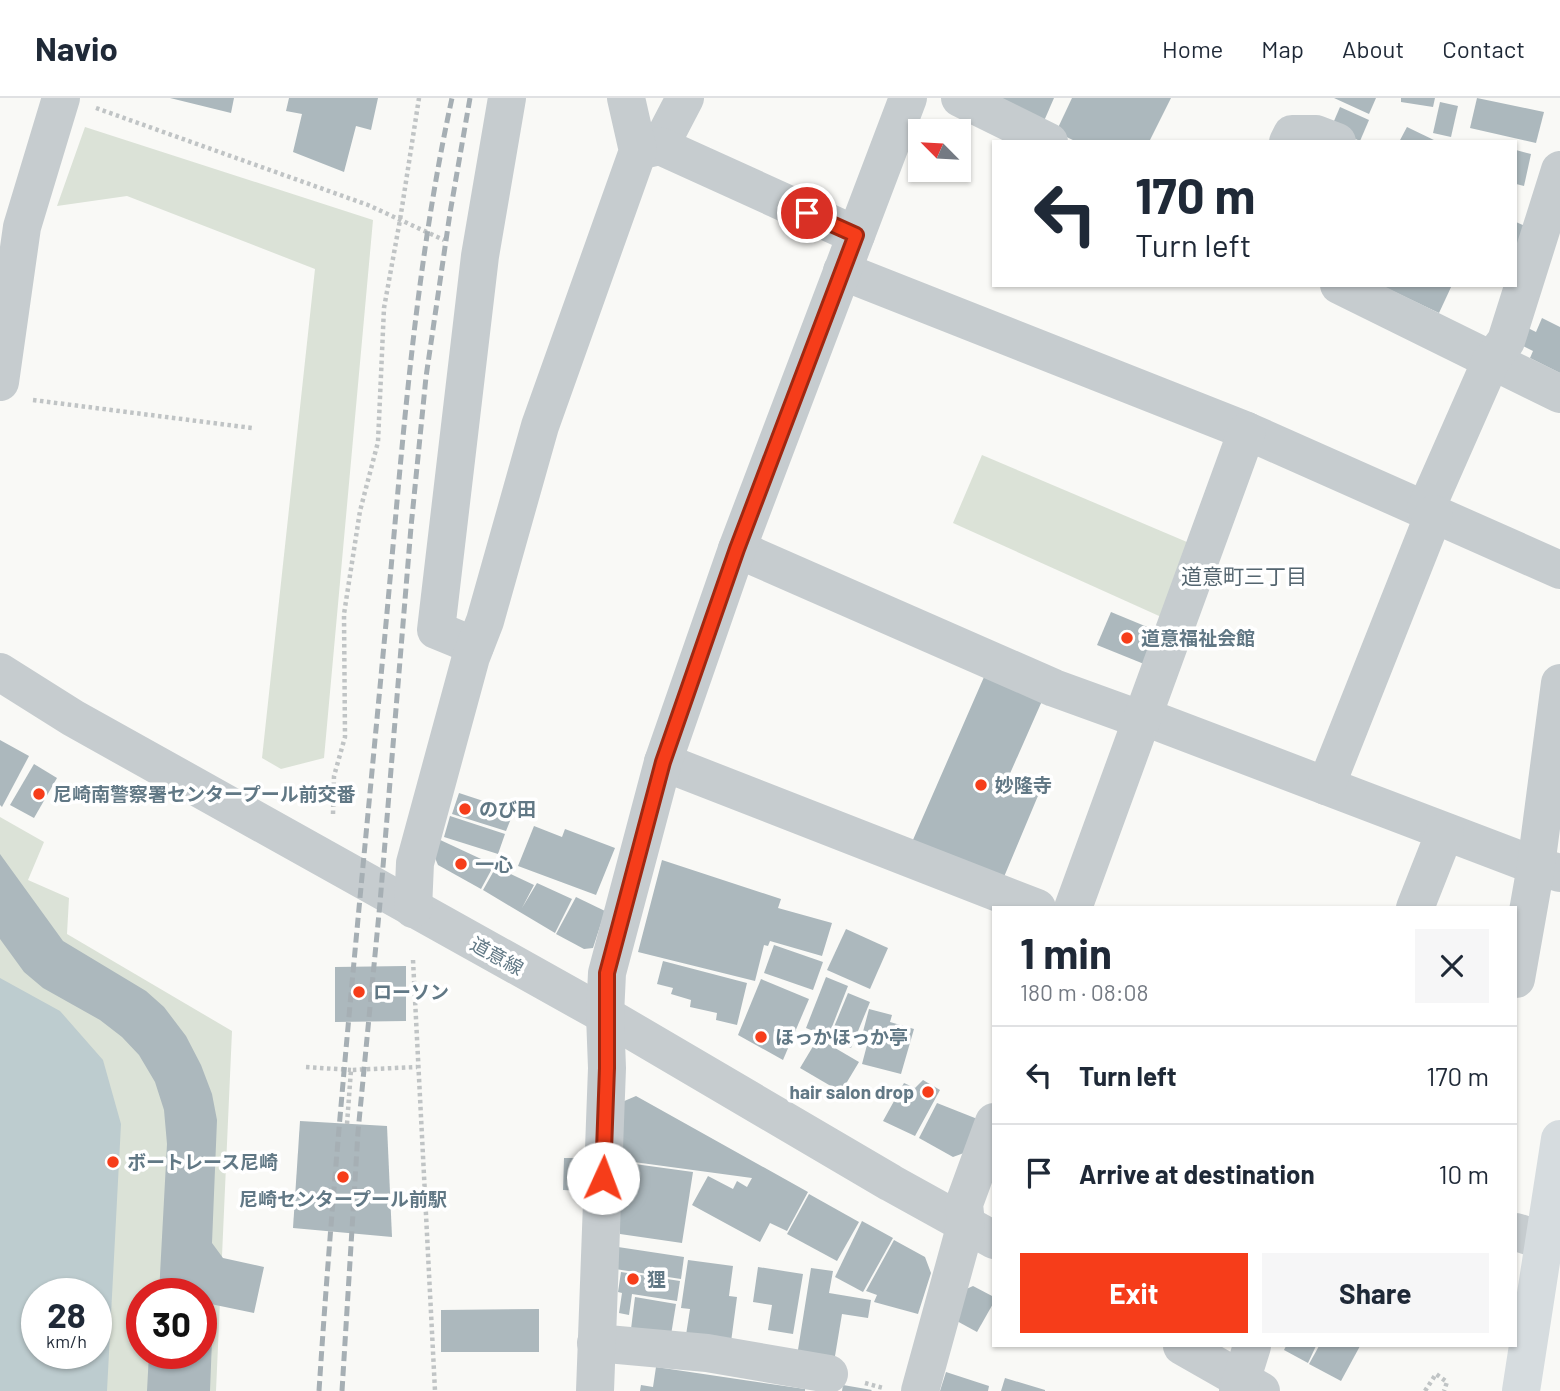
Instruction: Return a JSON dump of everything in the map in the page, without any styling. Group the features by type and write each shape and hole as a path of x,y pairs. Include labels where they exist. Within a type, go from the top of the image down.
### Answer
{"highway":[{"path":"1521,1391 1540,1242 1560,1139"},
{"path":"1539,1391 1540,1242"}],"street":[{"path":"475,646 436,630 480,256 507,98"},
{"path":"626,98 649,149 856,235"},
{"path":"413,909 415,863 540,426 649,149 684,98"},
{"path":"595,1391 607,1068 607,973 663,762 737,549 908,98"},
{"path":"960,98 1045,140"},
{"path":"16,391 22,227 74,101"},
{"path":"1289,140 1292,134 1316,134 1332,140"},
{"path":"1517,283 1530,215 1560,170"},
{"path":"842,271 1247,431 1560,570"},
{"path":"1343,287 1560,394"},
{"path":"1326,786 1429,513 1491,360 1506,341 1516,287"},
{"path":"1074,906 1247,431"},
{"path":"737,549 1054,688 1158,722 1548,869"},
{"name":"道意線","path":"0,672 73,718 605,1015 891,1183 980,1232"},
{"path":"1517,976 1548,869 1560,683"},
{"path":"663,762 1032,906"},
{"path":"1416,906 1445,832"},
{"path":"920,1391 980,1232 964,1204 992,1127"},
{"path":"596,1343 707,1353 829,1374"},
{"path":"1184,1347 1248,1377"}],"path":[{"path":"332,814 334,776 345,737 344,614 360,511 378,442 384,308 419,98"},
{"path":"74,101 368,205 480,256"},
{"path":"16,391 252,428"},
{"path":"414,960 435,1391"},
{"path":"306,1067 351,1070 418,1067"},
{"path":"347,1124 351,1070"},
{"path":"1425,1391 1436,1374 1447,1382 1444,1391"}],"shaded area":[{"path":"85,127 373,220 324,758 281,769 262,758 315,269 127,196 57,206"},
{"path":"982,455 1194,545 1168,620 953,523"},
{"name":"ボートレース尼崎","path":"0,817 44,842 28,880 69,898 67,934 232,1031 217,1368 217,1278 126,1278 126,1369 217,1369 216,1391 0,1391"},
{"path":"0,978 60,1011 103,1060 121,1124 112,1296 112,1278 21,1278 21,1369 108,1369 107,1391 0,1391"}],"building":[{"path":"170,98 234,98 231,113"},
{"path":"289,98 378,98 371,130 356,126 344,172 293,152 302,114 286,111"},
{"path":"993,98 1054,98 1044,121"},
{"path":"1072,98 1171,98 1150,140 1073,140 1056,132"},
{"path":"1334,98 1376,98 1369,114"},
{"path":"1401,98 1435,98 1433,107 1401,102"},
{"path":"1477,98 1544,112 1536,143 1470,128"},
{"path":"1440,102 1458,106 1451,137 1433,133"},
{"path":"1340,107 1369,120 1360,140 1331,128"},
{"path":"1407,127 1434,140 1400,140"},
{"path":"1517,150 1531,154 1524,186 1517,184"},
{"path":"1517,222 1525,226 1517,252"},
{"path":"1384,287 1451,287 1439,313"},
{"path":"1542,318 1560,327 1560,373 1530,358 1533,351 1517,343 1526,327 1536,332"},
{"name":"道意福祉会館","path":"1111,612 1157,631 1144,664 1097,645"},
{"name":"妙隆寺","path":"984,677 1042,701 1008,778 1040,791 1001,884 909,849"},
{"path":"0,740 29,756 2,807 0,805"},
{"path":"34,764 57,778 34,818 10,805"},
{"path":"459,793 514,811 506,831 452,814"},
{"path":"450,816 505,834 498,854 444,837"},
{"path":"534,826 562,837 565,829 615,848 596,895 518,866"},
{"path":"436,838 494,865 481,889 438,865 432,851"},
{"path":"0,854 63,941 146,991 164,1007 186,1036 212,1094 217,1120 212,1243 223,1258 264,1267 254,1313 217,1305 217,1278 160,1278 167,1144 164,1110 155,1082 139,1055 122,1037 100,1020 43,988 24,972 0,939"},
{"path":"662,860 781,899 778,908 832,923 822,956 770,941 768,946 764,945 755,981 638,952"},
{"path":"496,867 534,885 522,908 537,883 572,899 555,933 483,890"},
{"path":"576,897 605,911 593,948 584,949 556,934"},
{"path":"846,929 888,948 870,989 827,970"},
{"path":"774,945 823,962 813,990 764,973"},
{"path":"663,961 747,983 737,1025 716,1020 717,1013 690,1007 691,1000 671,994 673,988 657,984"},
{"path":"406,966 406,1021 335,1022 335,967"},
{"path":"826,977 848,986 828,1037 806,1028"},
{"path":"761,979 809,999 783,1060 738,1035"},
{"path":"848,993 870,1002 851,1048 829,1039"},
{"path":"869,1009 892,1015 890,1022 914,1029 901,1074 862,1064 867,1045 860,1043"},
{"path":"818,1038 859,1062 841,1092 800,1068"},
{"path":"923,1080 940,1090 915,1136 883,1121 904,1083 915,1088"},
{"path":"636,1096 808,1192 787,1231 770,1223 760,1242 692,1205 708,1176 733,1189 737,1181 747,1187 752,1178 619,1160 622,1102"},
{"path":"937,1103 985,1122 972,1150 953,1157 919,1138"},
{"name":"尼崎センタープール前駅","path":"300,1121 387,1126 392,1237 293,1228"},
{"path":"564,1158 583,1158 582,1191 563,1190"},
{"path":"620,1162 693,1172 682,1243 620,1234"},
{"path":"809,1194 859,1222 837,1261 787,1234"},
{"path":"862,1221 893,1238 863,1292 835,1277"},
{"path":"894,1240 925,1257 931,1273 918,1314 874,1302 877,1295 866,1291"},
{"path":"618,1247 684,1257 681,1279 615,1269"},
{"path":"688,1260 733,1266 729,1296 737,1297 731,1342 686,1335 690,1309 681,1308"},
{"path":"758,1267 803,1274 793,1334 768,1330 772,1305 753,1302"},
{"path":"811,1268 833,1271 829,1293 871,1300 868,1318 842,1314 834,1362 797,1356"},
{"path":"621,1272 680,1281 677,1301 632,1294 629,1315 619,1313"},
{"path":"973,1286 992,1296 992,1306 977,1332 955,1320 962,1291"},
{"path":"635,1297 676,1304 671,1335 631,1329"},
{"path":"539,1309 539,1352 441,1352 441,1310"},
{"path":"1286,1347 1316,1347 1308,1363 1284,1350"},
{"path":"1318,1347 1359,1347 1341,1381 1309,1364"},
{"path":"656,1367 805,1391 640,1391 641,1385 653,1387"},
{"path":"148,1369 211,1369 210,1391 147,1391"},
{"path":"946,1372 989,1386 988,1391 940,1391"},
{"path":"1005,1378 1045,1390 1045,1391 1001,1391"},
{"path":"843,1385 872,1390 842,1391"}],"railway":[{"path":"319,1391 348,1023 409,375 427,236 452,98"},
{"path":"342,1391 358,1132 411,527 426,377 470,98"}],"place":[{"name":"道意福祉会館","path":"1127,638"},
{"name":"妙隆寺","path":"981,785"},
{"name":"尼崎南警察署センタープール前交番","path":"39,794"},
{"name":"のび田","path":"465,809"},
{"name":"一心","path":"461,864"},
{"name":"ローソン","path":"359,992"},
{"name":"ほっかほっか亭","path":"761,1037"},
{"name":"hair salon drop","path":"928,1092"},
{"name":"ボートレース尼崎","path":"113,1162"},
{"name":"尼崎センタープール前駅","path":"343,1177"},
{"name":"狸","path":"633,1279"}],"district":[{"name":"道意町三丁目","path":"1244,577"}],"route":[{"path":"603,1178 607,973 663,762 737,549 856,235 807,213"}]}
